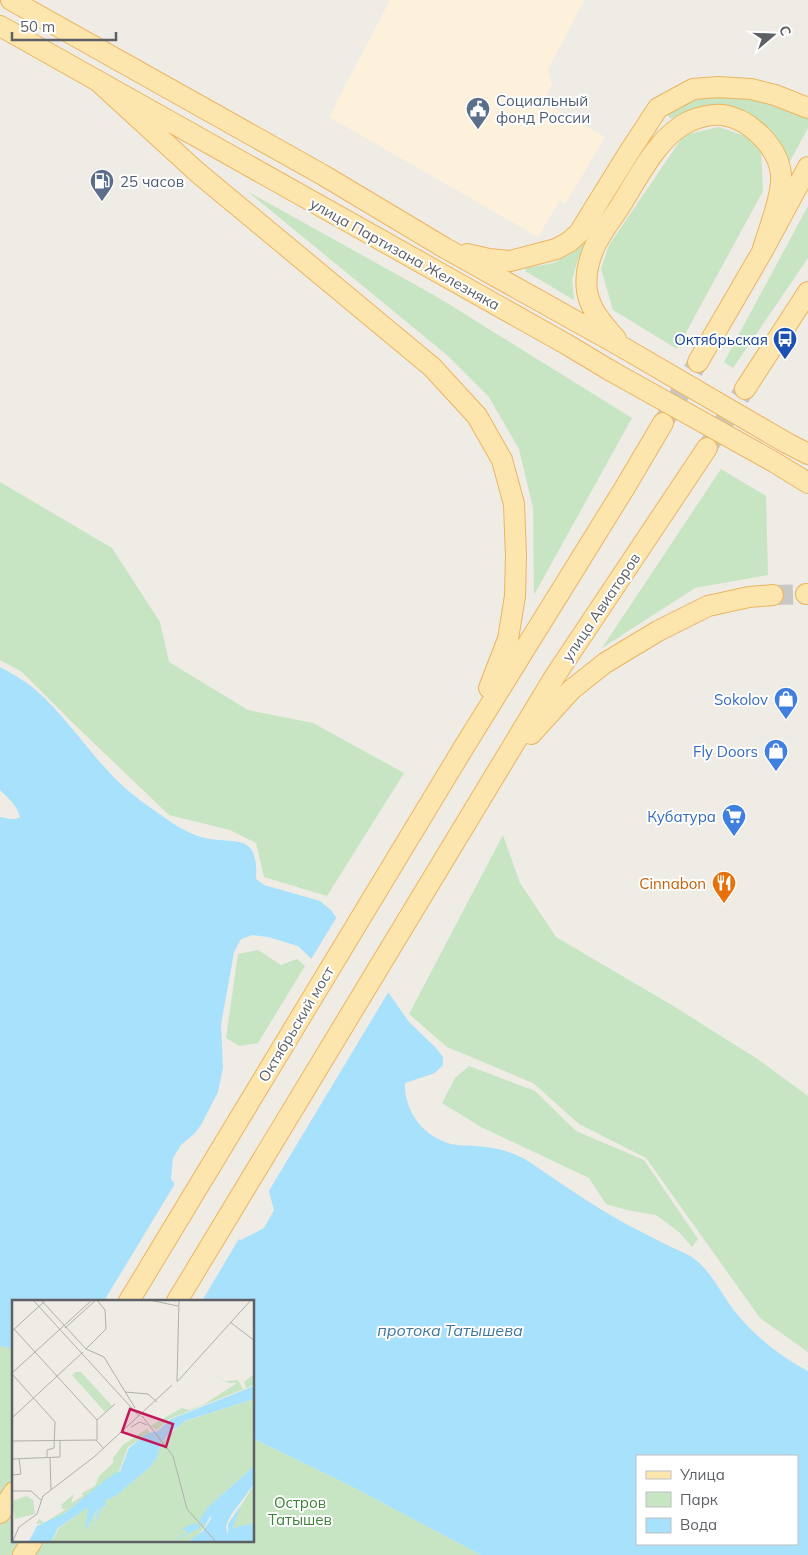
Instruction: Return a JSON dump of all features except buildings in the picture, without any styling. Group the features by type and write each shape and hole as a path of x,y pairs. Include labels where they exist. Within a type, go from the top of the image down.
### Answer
{"main road":[{"name":"улица Партизана Железняка","path":"11,0 323,175 445,248 808,454"},
{"name":"улица Партизана Железняка","path":"0,26 566,344 808,483"},
{"path":"101,84 197,172 432,367 477,416 502,460 514,504 515,596 508,639 464,747"},
{"path":"445,248 489,259 510,261 547,253 569,242 579,233 658,108 693,89 718,87 750,89 775,95 808,108"},
{"path":"624,348 602,323 592,308 587,290 589,261 595,245 648,162 673,132 689,122 706,115 724,115 738,120 755,130 766,143 781,173 780,187 762,252"},
{"path":"698,362 762,252 808,167"},
{"path":"745,389 808,292"},
{"path":"464,747 624,489 663,422"},
{"name":"улица Авиаторов","path":"499,769 555,676 707,448"},
{"path":"179,1300 499,769 570,690 605,662 658,631 708,606 749,597 773,595"},
{"name":"Октябрьский мост","path":"130,1300 464,747"},
{"path":"23,1555 31,1542"}],"shaded area":[{"path":"390,0 584,0 548,70 552,84 543,102 605,137 566,203 560,200 538,237 329,117"}],"green space":[{"path":"712,95 756,99 808,117 808,128 788,165 771,130 755,118 697,109 670,119 667,113 689,102"},
{"path":"719,127 745,136 761,149 763,191 677,349 613,310 601,269 609,245 684,135"},
{"path":"247,191 439,298 632,418 534,595 533,508 519,449 489,397 447,355"},
{"path":"808,206 808,258 733,368 724,362"},
{"path":"603,211 578,259 572,280 574,300 525,271 526,268 554,263 574,252"},
{"path":"721,469 766,496 768,575 695,588 602,648"},
{"path":"0,482 112,548 160,622 169,662 248,710 313,723 404,773 327,896 264,877 256,843 230,830 169,815 22,672 0,660"},
{"path":"503,835 520,883 556,937 675,1007 759,1060 808,1096 808,1352 760,1318 646,1158 579,1124 533,1083 447,1047 409,1014"},
{"path":"258,950 281,965 297,959 305,966 258,1043 239,1046 226,1038 238,954"},
{"path":"469,1066 535,1091 576,1131 644,1160 698,1239 692,1247 679,1232 656,1215 606,1204 589,1178 481,1127 442,1103 455,1078"},
{"name":"Остров Татышев","path":"0,1346 12,1349 12,1542 255,1542 255,1439 347,1484 481,1555 0,1555"}],"water":[{"name":"протока Татышева","path":"0,667 25,682 50,703 113,777 141,801 174,824 195,835 233,841 248,846 253,853 256,863 256,879 264,885 320,901 331,910 409,1022 443,1057 443,1065 435,1073 405,1083 408,1104 424,1129 441,1141 451,1144 489,1147 517,1155 614,1217 690,1256 707,1272 749,1328 777,1352 808,1371 808,1555 481,1555 347,1484 255,1439 255,1300 12,1300 12,1349 0,1346 0,817 13,819 20,817 9,799 0,790","holes":["253,935 268,937 298,946 337,983 348,1023 265,1177 274,1210 264,1228 241,1240 210,1230 171,1179 173,1158 181,1145 201,1125 218,1092 223,1068 221,1025 234,952 241,939"]}],"pier":[{"path":"338,915 389,991 267,1194 262,1177 346,1023 335,984 310,961"},
{"path":"176,1182 212,1228 240,1237 203,1300 105,1300"}],"tunnel":[{"path":"663,423 698,362"},
{"path":"707,448 745,389"},
{"path":"773,595 806,594"}],"place":[{"name":"Социальный фонд России","path":"478,130"},
{"name":"25 часов","path":"102,202"},
{"name":"Октябрьская","path":"785,360"},
{"name":"Sokolov","path":"786,720"},
{"name":"Fly Doors","path":"776,772"},
{"name":"Кубатура","path":"734,837"},
{"name":"Cinnabon","path":"724,904"}]}
